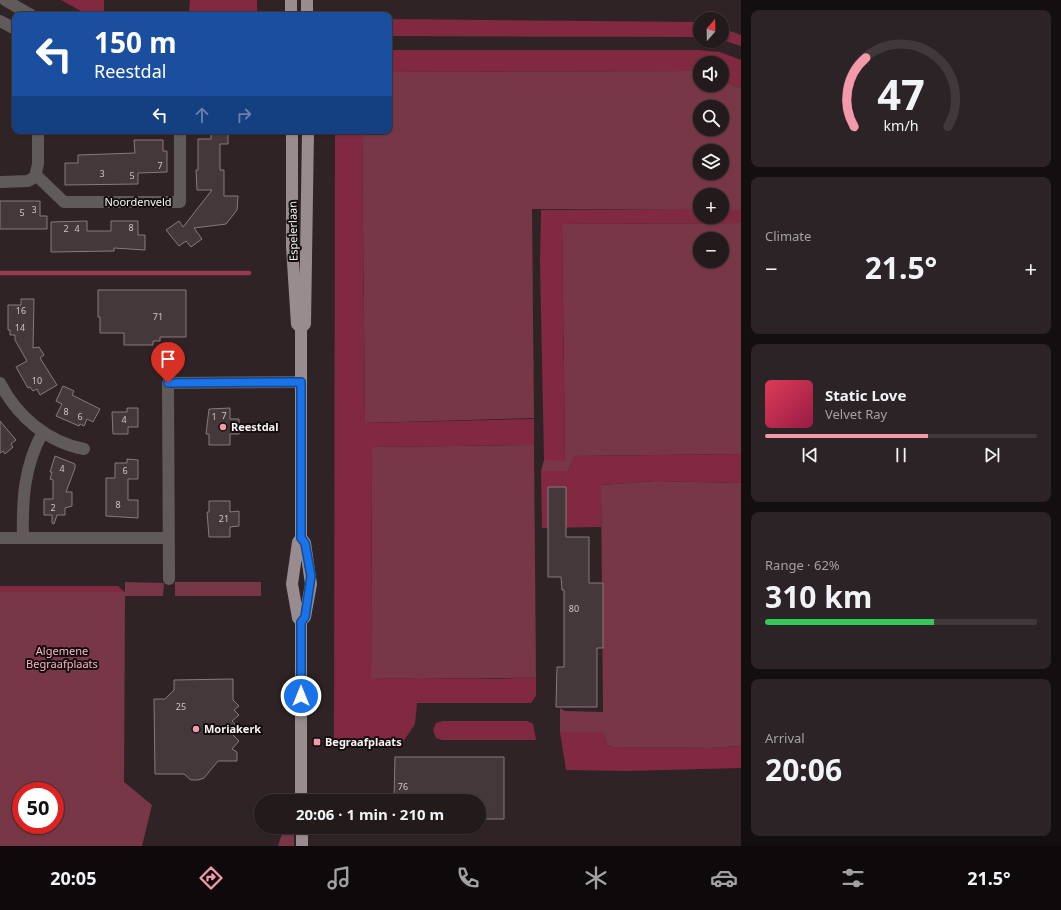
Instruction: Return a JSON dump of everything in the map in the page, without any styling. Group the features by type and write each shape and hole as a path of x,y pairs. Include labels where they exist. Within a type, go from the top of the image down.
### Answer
{"main road":[{"path":"291,0 291,12"},
{"path":"307,0 307,12"},
{"name":"Espelerlaan","path":"292,134 292,247 297,324 301,328"},
{"name":"Espelerlaan","path":"302,794 301,622 298,618 292,584 298,542 301,538 301,328 305,324 308,134"},
{"name":"Espelerlaan","path":"301,538 305,543 311,576 305,617 301,622"},
{"path":"302,834 302,846"}],"street":[{"path":"5,0 26,12"},
{"path":"0,21 12,27"},
{"path":"0,182 28,181 36,175 38,164 38,134"},
{"name":"Noordenveld","path":"36,175 64,202 180,202 180,134"},
{"path":"169,579 168,383 301,382"},
{"path":"0,383 23,415 43,432 62,442 84,449"},
{"path":"23,538 23,498 26,479 34,452 43,432"},
{"path":"0,538 168,538"}],"green space":[{"path":"693,71 693,92 729,92 729,84 741,88 741,210 729,210 729,188 693,188 693,210 532,209 534,418 365,423 362,134 392,134 392,72"},
{"path":"741,223 741,454 575,456 568,471 541,471 544,460 565,460 562,224"},
{"path":"534,445 536,677 371,679 372,447"},
{"path":"655,481 741,483 741,746 711,748 613,747 607,745 603,732 560,732 560,708 565,711 603,712 601,485"},
{"name":"Algemene Begraafplaats","path":"125,582 164,583 163,596 125,596 124,782 152,805 142,846 0,846 0,592 125,592"},
{"path":"175,582 261,582 261,596 175,596"},
{"path":"282,834 294,834 294,846 278,846"}],"shaded area":[{"path":"61,0 104,0 104,12 83,12"},
{"path":"190,0 257,0 257,12 189,12"},
{"path":"392,19 693,22 693,37 392,36"},
{"path":"729,31 741,35 741,46 729,42"},
{"path":"392,50 698,50 720,52 741,60 741,88 729,84 729,56 693,56 693,71 392,72"},
{"path":"335,134 362,134 365,423 534,419 534,445 372,447 371,679 496,679 536,677 536,696 531,703 417,703 415,724 401,745 334,745"},
{"path":"541,210 693,210 693,223 562,224 565,461 544,460 540,262"},
{"path":"729,210 741,210 741,223 729,223"},
{"path":"741,454 741,483 655,481 601,485 601,527 542,528 541,471 568,471 575,456"},
{"path":"0,586 118,586 125,592 0,592"},
{"path":"443,721 527,721 533,724 536,740 442,740 436,738 433,730 436,723"},
{"path":"560,732 604,732 607,745 613,747 711,748 741,746 741,768 626,771 566,770"}],"building":[{"path":"211,134 228,134 228,144 220,144 220,170 224,170 224,196 238,196 237,210 226,224 194,228 202,239 191,247 186,241 179,246 166,230 179,221 183,227 212,190 197,190 196,170 198,170 198,139 211,139"},
{"path":"134,140 163,140 163,151 167,151 167,172 138,173 138,184 65,185 65,163 78,163 78,155 135,153"},
{"path":"0,201 40,201 40,216 47,216 47,229 0,229"},
{"path":"87,221 87,231 111,231 111,221 138,221 138,235 145,235 145,250 114,248 114,251 51,252 51,222"},
{"path":"98,290 186,290 186,337 160,337 160,341 153,341 153,345 124,345 124,333 100,333 100,317 98,317"},
{"path":"21,299 34,299 33,348 39,347 44,355 40,358 57,385 40,395 37,389 33,391 30,387 28,388 16,367 27,361 15,340 15,335 10,335 10,330 8,330 8,305 21,305"},
{"path":"63,386 74,391 72,395 100,409 93,422 87,419 84,426 80,424 79,426 56,416 62,404 56,401"},
{"path":"127,408 138,408 138,427 128,427 128,434 113,434 112,412 127,412"},
{"name":"Reestdal","path":"230,408 230,419 239,419 239,434 230,434 230,445 209,445 209,434 206,434 209,409"},
{"path":"0,421 16,440 11,444 13,447 5,454 3,451 0,453"},
{"path":"55,456 75,464 75,468 66,492 72,492 72,506 65,508 65,515 57,515 54,524 52,523 52,515 44,515 44,499 53,499 53,480 50,479 52,472 50,472"},
{"path":"127,459 138,460 138,479 128,479 128,500 138,500 138,518 106,516 106,478 115,478 115,463 127,463"},
{"path":"548,487 566,487 566,537 589,537 589,583 603,583 603,648 597,648 597,707 556,707 557,667 564,667 564,590 562,590 561,577 548,577"},
{"path":"209,501 230,501 230,512 239,511 239,526 230,527 230,537 209,537 207,512 209,512"},
{"name":"Moriakerk","path":"233,679 233,700 239,706 234,710 239,715 232,721 239,728 232,734 239,741 232,749 237,752 237,761 218,761 204,778 198,780 191,780 184,774 155,774 154,699 165,699 174,690 174,680"},
{"path":"395,757 504,757 504,819 486,819 486,794 394,794"}],"waterway":[{"path":"0,273 249,273"}],"place":[{"name":"Reestdal","path":"223,427"},
{"name":"Moriakerk","path":"196,729"},
{"name":"Begraafplaats","path":"317,742"}],"route":[{"path":"168,383 301,382 301,538 305,543 311,584 305,617 301,622 301,696"}]}
